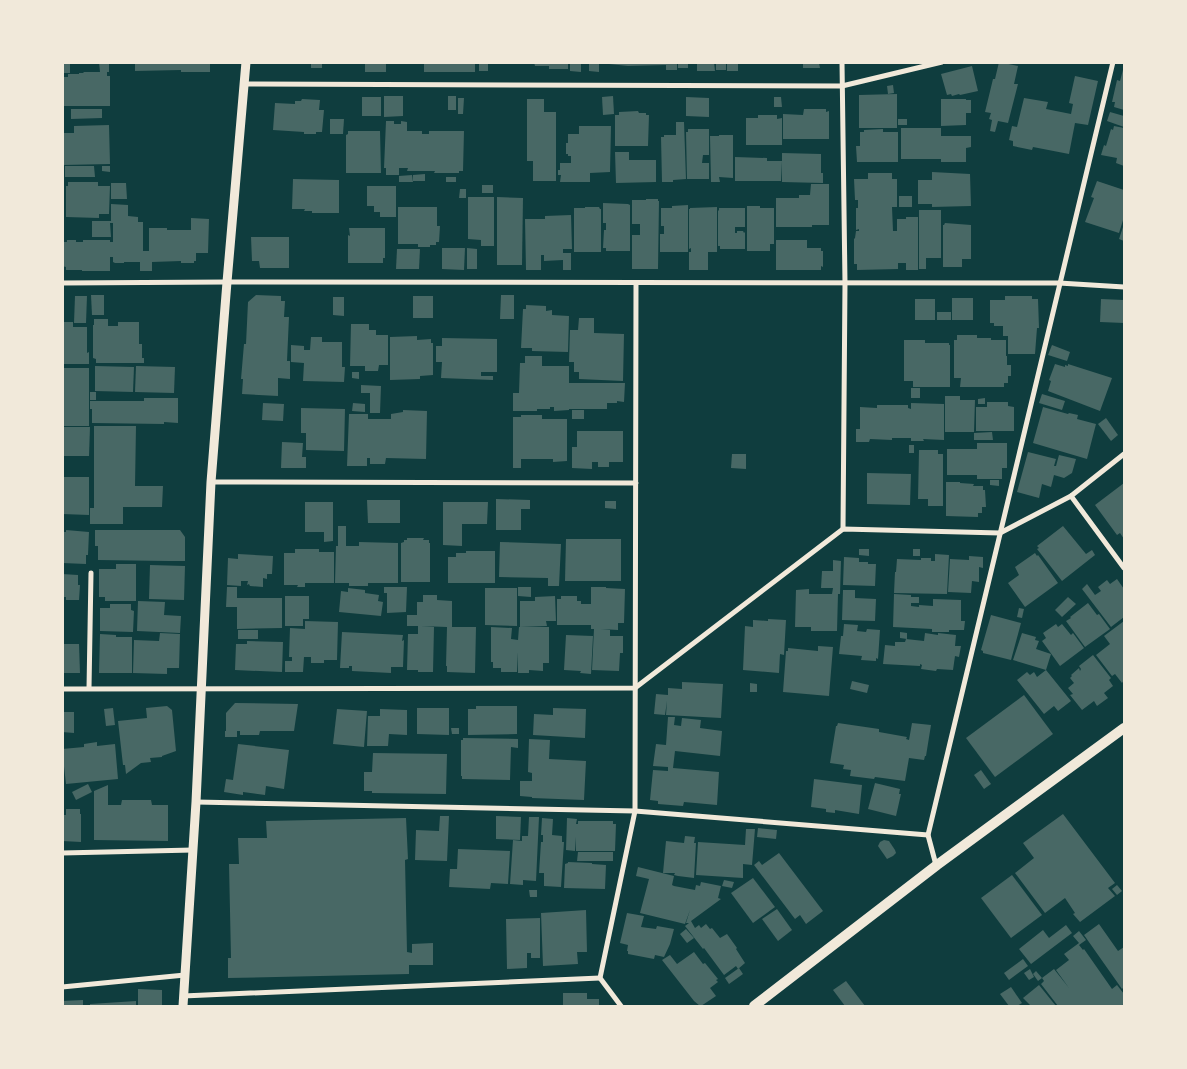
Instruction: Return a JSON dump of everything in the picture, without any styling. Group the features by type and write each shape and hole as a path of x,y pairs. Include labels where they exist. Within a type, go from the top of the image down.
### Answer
{"main road":[{"path":"754,1006 936,865 1124,728"}],"street":[{"path":"183,1006 196,802 211,482 246,62"},
{"path":"842,62 845,283 843,529"},
{"path":"244,84 842,86 942,62"},
{"path":"936,865 928,834 1059,283 1114,62"},
{"path":"62,283 1059,283 1124,286"},
{"path":"621,1006 600,978 635,811 636,283"},
{"path":"62,689 635,688 843,529 1000,533 1071,496 1124,454"},
{"path":"211,482 636,483"},
{"path":"1071,496 1124,568"},
{"path":"89,688 91,573"},
{"path":"196,802 635,811 928,834"},
{"path":"62,853 193,850"},
{"path":"62,987 185,975"},
{"path":"183,996 600,978"}],"building":[{"path":"62,62 70,62 70,73 62,73"},
{"path":"99,62 109,62 107,76 110,76 110,106 62,106 62,77 68,77 68,74 83,72 100,72"},
{"path":"135,62 210,62 210,72 181,72 181,70 135,71"},
{"path":"311,62 322,62 322,68 311,68"},
{"path":"352,62 386,62 386,72 365,72 365,64 352,64"},
{"path":"424,62 475,62 475,72 424,72"},
{"path":"479,62 488,62 488,71 479,71"},
{"path":"534,62 568,62 568,69 549,69 549,66 535,66"},
{"path":"570,62 581,62 581,72 570,71"},
{"path":"589,62 599,62 599,72 589,71"},
{"path":"609,62 677,62 677,70 666,70 666,65 628,66 609,64"},
{"path":"678,62 688,62 688,68 678,68"},
{"path":"697,62 714,62 715,71 697,71"},
{"path":"716,62 726,62 726,70 716,70"},
{"path":"738,62 738,71 727,71 727,63"},
{"path":"803,62 819,63 820,68 803,68"},
{"path":"999,62 1018,66 1014,84 1018,84 1008,123 998,121 995,132 990,131 992,120 989,119 991,113 985,112"},
{"path":"972,66 978,91 960,95 947,95 941,74"},
{"path":"1124,66 1124,110 1114,107 1115,102 1112,102 1117,80 1120,81"},
{"path":"1075,76 1098,81 1088,125 1075,123 1069,154 1033,147 1032,150 1013,146 1013,141 1009,140 1012,126 1017,127 1024,98 1048,102 1046,109 1071,114 1073,104 1069,103"},
{"path":"893,85 894,93 888,94 887,86"},
{"path":"897,94 897,128 859,128 859,95"},
{"path":"384,96 403,96 403,116 384,117"},
{"path":"448,96 456,96 456,110 448,110"},
{"path":"613,96 614,114 603,115 602,97"},
{"path":"362,97 381,97 381,116 362,116"},
{"path":"686,97 709,98 709,117 686,116"},
{"path":"774,97 781,97 782,107 774,107"},
{"path":"458,98 464,98 463,114 458,114"},
{"path":"302,99 320,100 319,110 324,110 322,132 304,134 304,132 273,130 275,103 295,104 295,101 301,101"},
{"path":"527,99 544,99 544,112 556,112 556,181 533,181 533,161 527,161"},
{"path":"941,99 971,100 971,113 966,113 966,125 941,126"},
{"path":"71,109 102,109 102,118 71,119"},
{"path":"804,109 826,109 826,112 829,111 829,139 783,139 783,114 803,115"},
{"path":"638,111 639,113 649,115 648,146 615,146 615,115 619,115 619,112"},
{"path":"1110,112 1124,116 1124,127 1107,121"},
{"path":"758,115 777,115 777,119 782,118 782,145 746,145 746,118 758,118"},
{"path":"330,119 344,119 343,134 330,134"},
{"path":"898,119 907,119 907,125 898,125"},
{"path":"386,121 394,121 394,124 401,124 401,121 407,122 407,131 422,131 422,134 429,134 429,131 464,131 463,171 459,171 459,173 434,173 435,171 407,171 408,168 399,168 399,175 386,175 386,168 384,168"},
{"path":"676,122 684,122 686,179 662,182 661,137 664,137 664,135 676,135"},
{"path":"109,125 110,164 63,165 63,133 74,133 74,126"},
{"path":"579,126 611,126 610,172 590,173 590,182 560,182 561,175 558,175 558,170 560,170 560,163 571,163 571,156 566,154 568,134 579,134"},
{"path":"1114,126 1124,128 1124,166 1116,163 1117,158 1101,155 1111,129 1113,130"},
{"path":"901,128 941,128 941,136 971,136 971,147 966,148 966,162 941,162 941,159 901,159"},
{"path":"688,129 709,129 709,155 703,155 702,163 709,163 709,179 687,179 686,132 688,132"},
{"path":"883,129 883,132 898,132 898,162 857,162 856,146 860,146 860,132"},
{"path":"348,131 380,131 381,173 346,173 346,135"},
{"path":"733,135 733,178 719,177 720,182 711,182 710,136"},
{"path":"615,152 629,152 629,160 656,160 656,182 616,183"},
{"path":"782,153 821,154 823,183 782,182"},
{"path":"735,157 767,158 767,161 782,161 781,181 735,181"},
{"path":"65,166 94,166 95,177 65,177"},
{"path":"102,166 110,166 110,172 102,171"},
{"path":"932,172 970,174 971,206 932,207 932,204 918,204 918,180 932,180"},
{"path":"868,173 892,173 892,179 897,179 897,207 892,207 893,231 897,231 897,219 918,217 918,270 906,270 906,263 898,263 898,269 857,270 857,264 854,264 854,239 856,231 859,231 859,229 856,230 858,200 855,200 854,179 868,179"},
{"path":"425,174 425,181 413,181 413,175"},
{"path":"412,175 413,182 399,182 399,176"},
{"path":"446,177 456,177 456,182 446,182"},
{"path":"293,179 339,180 339,213 312,213 312,211 304,211 305,209 292,209"},
{"path":"1097,181 1124,190 1124,217 1119,233 1085,222 1094,198 1091,197"},
{"path":"68,182 98,182 98,186 110,186 109,214 99,214 99,218 66,217 66,186 68,186"},
{"path":"111,183 126,183 127,199 111,199"},
{"path":"811,184 829,184 829,225 776,227 776,198 799,198 799,195 810,195"},
{"path":"482,185 493,185 493,193 482,193"},
{"path":"367,186 396,186 396,217 380,217 380,212 374,212 374,206 367,206"},
{"path":"460,189 466,189 466,198 459,198"},
{"path":"899,196 912,196 912,207 899,207"},
{"path":"468,197 494,197 494,246 481,246 481,240 468,239"},
{"path":"497,197 523,198 522,265 497,265"},
{"path":"658,199 659,201 658,269 632,269 632,235 640,235 640,224 632,224 632,200"},
{"path":"603,203 630,205 630,251 606,251 606,248 603,248 606,223 603,223"},
{"path":"111,204 128,205 128,216 138,217 138,222 143,222 143,251 149,251 149,228 191,230 191,218 209,219 208,253 196,253 196,261 194,263 181,263 181,261 152,262 152,271 140,271 140,262 115,263 113,262 113,257 110,257 110,271 66,270 66,267 62,266 62,242 67,242 67,240 83,242 83,240 110,240 110,242 113,242 113,223 110,223 111,237 92,237 92,221 111,221"},
{"path":"688,205 688,252 660,252 660,234 664,234 664,226 661,226 661,208"},
{"path":"747,206 774,208 774,244 770,244 770,251 747,251"},
{"path":"398,207 437,207 437,226 440,226 439,242 436,242 436,245 430,245 430,247 418,247 418,244 398,244"},
{"path":"599,207 601,209 601,252 574,252 574,208"},
{"path":"717,207 717,252 708,252 708,270 689,270 689,252 691,252 691,248 689,249 689,209"},
{"path":"719,208 745,208 745,227 735,227 735,233 737,231 745,232 745,249 720,249 720,246 718,246"},
{"path":"919,210 941,210 941,258 926,258 926,269 919,269"},
{"path":"571,215 572,249 563,249 563,253 571,253 571,270 563,270 563,260 544,261 544,255 541,255 541,270 526,270 525,219 545,219 545,216"},
{"path":"945,223 971,225 971,259 962,259 962,267 943,267 943,225"},
{"path":"1124,224 1124,241 1119,239"},
{"path":"349,228 385,228 385,258 383,258 383,263 348,263"},
{"path":"251,237 289,237 289,268 260,268 259,261 252,261"},
{"path":"776,240 807,240 807,248 821,248 821,251 823,251 823,267 821,266 821,270 776,270"},
{"path":"442,248 465,248 464,270 442,269"},
{"path":"467,248 477,249 477,269 467,269"},
{"path":"397,249 420,249 419,269 396,269"},
{"path":"91,295 104,295 104,315 92,315"},
{"path":"256,295 281,296 281,301 285,301 284,317 289,317 287,361 290,361 290,379 278,378 278,396 242,394 243,379 241,379 244,344 246,344 248,302"},
{"path":"501,295 514,295 514,319 500,319"},
{"path":"75,296 87,296 86,323 74,323"},
{"path":"413,296 433,296 433,318 413,318"},
{"path":"1005,296 1032,296 1032,299 1038,299 1039,328 1037,328 1035,354 1008,354 1008,336 1003,336 1003,326 994,326 994,323 990,323 990,300 1005,300"},
{"path":"333,297 344,297 344,316 333,315"},
{"path":"952,298 973,298 973,320 952,320"},
{"path":"915,299 935,299 935,320 915,320"},
{"path":"1101,299 1124,300 1124,323 1100,322"},
{"path":"526,305 546,306 546,311 552,310 552,315 569,316 568,352 532,351 532,348 521,348 523,309 526,309"},
{"path":"937,312 951,312 951,320 937,320"},
{"path":"579,318 594,318 594,333 624,334 623,381 579,379 579,372 574,372 574,362 569,362 570,330 578,330"},
{"path":"94,319 108,319 108,326 118,326 118,322 139,322 139,344 142,344 144,363 96,363 96,359 93,358"},
{"path":"62,322 73,322 73,327 87,327 89,364 62,364"},
{"path":"351,324 369,324 369,330 376,330 376,335 388,335 388,365 379,365 378,371 365,371 365,366 350,366"},
{"path":"957,335 977,335 977,338 1006,340 1007,365 1011,365 1011,376 1008,376 1008,383 1004,383 1004,387 960,387 961,378 954,378 954,340 957,340"},
{"path":"417,336 417,340 431,339 431,343 433,343 433,375 420,376 420,379 390,380 390,337"},
{"path":"311,337 322,337 322,342 342,342 342,367 345,367 344,382 303,381 304,363 291,362 291,345 304,346 304,350 310,350"},
{"path":"442,338 497,339 497,372 481,372 481,376 493,376 493,380 441,378 442,362 436,362 436,346 442,346"},
{"path":"904,340 925,340 925,343 949,343 950,387 913,387 913,381 904,381"},
{"path":"1052,345 1070,352 1067,361 1048,355"},
{"path":"525,356 542,356 542,366 569,366 569,383 625,383 624,402 607,403 607,409 554,411 554,407 550,407 550,409 537,409 537,411 513,411 513,393 519,393 520,363 525,363"},
{"path":"1055,364 1065,367 1068,364 1112,378 1100,411 1048,391 1051,381 1049,380"},
{"path":"95,366 134,367 133,392 95,391"},
{"path":"136,366 175,367 174,393 135,392"},
{"path":"63,368 89,368 89,426 63,426"},
{"path":"352,372 359,372 359,379 352,378"},
{"path":"361,385 381,386 380,413 370,413 370,393 361,393"},
{"path":"911,388 920,388 920,398 911,398"},
{"path":"90,392 96,392 96,400 90,400"},
{"path":"1042,394 1065,401 1062,410 1039,403"},
{"path":"945,396 960,396 960,400 975,400 974,432 945,432"},
{"path":"144,398 178,398 178,423 92,423 90,401 144,401"},
{"path":"985,398 985,404 978,404 978,399"},
{"path":"987,402 1008,402 1008,406 1014,407 1014,431 976,431 976,407 987,407"},
{"path":"263,403 284,404 283,421 262,420"},
{"path":"353,403 365,404 365,412 352,411"},
{"path":"911,403 944,404 944,440 923,439 924,441 911,441 911,438 892,438 892,440 870,439 869,442 856,442 856,429 860,429 860,407 877,408 877,405 908,405 908,408 911,409"},
{"path":"1043,407 1078,415 1077,419 1096,424 1087,459 1033,443"},
{"path":"301,408 345,409 344,451 306,450 306,433 301,433"},
{"path":"403,410 427,411 426,459 386,458 385,464 370,464 370,458 367,458 367,466 347,466 349,414 368,414 368,419 391,419 391,414 403,412"},
{"path":"572,410 584,410 584,419 572,419"},
{"path":"521,415 542,415 542,419 567,419 567,461 553,462 553,459 521,459 521,468 513,468 513,417 521,417"},
{"path":"1106,418 1118,435 1111,441 1098,424"},
{"path":"94,426 136,426 135,486 163,486 162,507 123,507 123,524 90,524 90,508 94,508"},
{"path":"62,427 90,427 89,456 62,456"},
{"path":"577,431 623,431 623,462 609,462 609,467 598,467 598,462 592,462 592,469 572,468 572,447 577,447"},
{"path":"992,432 993,440 974,440 974,433"},
{"path":"282,442 303,443 302,457 306,457 306,468 281,468"},
{"path":"977,443 1007,443 1007,468 1002,468 1002,479 977,479 977,475 947,475 947,449 977,449"},
{"path":"909,445 914,445 914,453 909,453"},
{"path":"919,450 938,450 938,454 943,454 943,506 928,506 928,499 918,499"},
{"path":"1028,452 1056,459 1054,466 1056,466 1059,455 1076,459 1072,473 1064,478 1054,475 1051,487 1042,484 1039,498 1017,492"},
{"path":"732,454 746,454 746,469 731,468"},
{"path":"867,473 911,474 910,505 867,504"},
{"path":"62,477 89,477 89,515 62,514"},
{"path":"990,480 999,480 999,486 990,485"},
{"path":"946,482 960,482 974,484 973,486 983,486 986,507 982,507 982,513 978,513 978,517 946,516"},
{"path":"1124,483 1124,539 1120,533 1117,535 1095,505"},
{"path":"496,499 530,500 530,509 521,509 521,530 496,530"},
{"path":"367,500 400,500 400,523 368,523"},
{"path":"605,501 616,501 616,509 605,508"},
{"path":"305,502 333,502 333,541 324,542 324,532 305,532"},
{"path":"443,502 488,502 487,524 462,524 462,546 443,545"},
{"path":"338,526 346,526 346,546 359,546 359,542 398,543 398,583 368,583 368,586 349,586 349,583 335,583"},
{"path":"1063,526 1086,554 1092,550 1095,555 1062,581 1037,549 1039,548 1037,546"},
{"path":"66,530 89,532 86,564 62,563 62,532 66,532"},
{"path":"95,530 180,530 185,537 185,561 98,560 98,546 95,546"},
{"path":"407,538 424,538 423,540 429,540 430,582 401,582 401,543 407,540"},
{"path":"566,539 621,539 621,581 565,581"},
{"path":"500,542 561,544 559,586 548,586 548,578 499,577"},
{"path":"295,549 319,549 319,552 334,552 334,583 305,583 305,587 284,585 284,553 295,553"},
{"path":"859,549 869,549 869,556 859,555"},
{"path":"913,549 920,549 920,556 913,556"},
{"path":"466,551 495,551 495,583 448,583 448,557 456,557 456,553 466,553"},
{"path":"1035,553 1058,583 1025,607 1008,583 1019,575 1015,567"},
{"path":"238,554 273,556 272,574 267,574 267,579 263,578 263,587 247,585 248,581 241,581 241,586 227,585 228,558 238,559"},
{"path":"935,554 949,555 947,594 894,593 897,559 921,560 921,558 931,558 931,561 935,561"},
{"path":"969,556 983,557 983,568 979,567 979,582 972,581 971,593 948,592 950,559 969,560"},
{"path":"844,557 859,558 859,562 876,564 875,586 843,585"},
{"path":"833,560 841,561 837,631 811,631 811,627 795,627 796,590 809,589 809,594 832,594 833,588 821,588 822,571 833,571"},
{"path":"116,564 136,564 136,601 105,601 105,597 99,597 99,569 116,569"},
{"path":"150,565 185,566 184,600 149,599"},
{"path":"62,574 78,575 78,585 80,585 79,600 66,600 66,597 62,597"},
{"path":"1117,579 1124,589 1124,617 1111,627 1082,589 1087,584 1095,595 1101,591 1098,587 1107,580 1110,584"},
{"path":"227,587 237,587 237,598 282,598 282,628 237,629 237,607 226,607"},
{"path":"384,587 407,587 406,612 387,613 387,593 384,593"},
{"path":"518,587 531,587 531,597 518,596"},
{"path":"591,587 625,589 624,623 618,623 618,630 601,629 610,630 610,636 623,636 623,653 620,653 619,671 592,670 594,629 591,629 591,625 557,625 557,599 561,599 561,596 577,596 577,601 581,601 581,604 591,604"},
{"path":"348,588 365,590 365,593 379,595 378,601 383,602 381,616 339,612 341,591 348,592"},
{"path":"485,588 517,588 517,626 485,625"},
{"path":"843,590 855,590 855,598 876,599 875,621 842,620"},
{"path":"894,594 919,597 919,603 911,603 911,606 919,607 919,605 933,606 933,599 961,600 961,621 965,621 964,630 932,632 932,629 893,627"},
{"path":"423,595 437,595 437,600 452,601 452,627 476,627 475,673 447,672 447,627 421,626 434,627 433,672 407,670 408,634 418,634 418,626 407,626 407,615 417,615 417,602 423,602"},
{"path":"285,596 309,596 309,619 303,619 303,626 285,626"},
{"path":"555,596 556,621 546,621 547,626 520,627 520,601 535,601 535,597"},
{"path":"1068,597 1076,604 1062,617 1055,610"},
{"path":"138,601 165,602 164,615 181,616 180,633 137,631"},
{"path":"1088,603 1110,629 1085,647 1066,621"},
{"path":"110,604 131,604 131,610 134,611 133,632 100,631 100,608 110,608"},
{"path":"1019,608 1024,609 1022,618 1017,617"},
{"path":"991,615 1021,623 1011,660 983,653 981,650"},
{"path":"768,619 786,620 784,655 780,654 779,673 743,670 745,626 753,627 753,620 768,621"},
{"path":"305,621 338,622 337,660 311,663 311,657 304,657 303,672 285,672 285,661 292,661 292,657 289,657 290,628 305,629"},
{"path":"1124,621 1124,680 1122,683 1115,674 1112,676 1096,655 1110,644 1104,636"},
{"path":"844,624 858,625 857,631 866,632 867,629 880,630 878,659 876,658 876,661 861,660 862,656 839,654"},
{"path":"1056,624 1058,627 1062,624 1071,635 1073,633 1084,648 1060,666 1042,641 1046,638 1043,633"},
{"path":"491,627 512,628 511,639 518,640 519,627 549,627 549,663 543,663 543,671 529,670 529,673 518,673 518,652 517,672 501,672 501,668 493,668 493,662 491,662"},
{"path":"238,630 258,630 258,639 238,639"},
{"path":"342,632 403,635 403,667 391,667 391,673 352,671 352,666 340,668"},
{"path":"900,632 907,633 907,639 900,638"},
{"path":"160,633 180,634 179,668 167,668 167,674 133,673 134,640 159,641"},
{"path":"925,633 956,635 955,646 961,646 959,657 955,656 953,670 937,669 936,671 921,669 922,665 920,664 920,666 883,664 885,645 895,646 895,642 905,642 906,639 924,641"},
{"path":"1022,633 1036,637 1035,640 1039,641 1036,649 1051,654 1046,670 1013,660"},
{"path":"100,634 132,637 132,673 99,673"},
{"path":"566,635 593,636 591,674 580,673 581,671 564,670"},
{"path":"247,641 283,642 282,672 235,670 236,644 247,644"},
{"path":"62,644 79,644 80,673 62,673"},
{"path":"818,646 833,647 829,696 783,692 786,651 788,651 788,648 818,651"},
{"path":"1093,655 1111,678 1109,680 1113,686 1104,693 1108,698 1097,706 1094,701 1082,710 1070,695 1073,694 1068,688 1074,683 1070,678 1079,668 1080,671 1079,666"},
{"path":"1046,670 1071,701 1058,711 1054,706 1044,714 1017,680 1027,672 1030,675 1034,672 1037,677"},
{"path":"852,681 869,685 867,693 850,689"},
{"path":"682,682 723,684 721,718 666,715 667,701 665,715 654,714 656,694 668,695 668,688 682,689"},
{"path":"750,683 757,684 757,692 750,692"},
{"path":"1024,695 1053,734 995,777 966,738"},
{"path":"235,703 298,704 294,731 260,731 259,735 240,735 240,731 237,731 237,737 225,737 226,713"},
{"path":"167,706 172,710 176,751 162,757 150,758 151,762 141,763 126,774 125,765 123,765 118,721 147,718 146,708"},
{"path":"476,706 517,706 517,734 468,735 468,709 476,709"},
{"path":"113,708 115,725 106,726 104,709"},
{"path":"417,708 449,708 449,735 417,734"},
{"path":"553,708 586,709 585,738 533,735 534,714 553,715"},
{"path":"337,709 367,711 364,747 333,744"},
{"path":"380,709 407,710 407,735 389,734 388,746 367,746 368,716 380,716"},
{"path":"62,712 74,712 74,733 62,732"},
{"path":"668,717 675,717 674,725 681,726 682,718 701,720 700,728 722,731 720,756 675,751 673,768 719,772 717,805 684,802 683,806 658,804 658,801 650,800 653,770 668,771 668,767 653,766 656,744 666,745"},
{"path":"838,723 879,729 879,732 907,737 906,739 909,740 912,723 931,725 926,756 924,760 909,758 905,781 850,776 851,770 843,769 844,765 830,763"},
{"path":"451,728 459,728 459,734 452,734"},
{"path":"463,738 518,739 518,748 511,747 510,780 462,779 461,740"},
{"path":"529,739 550,740 549,759 586,761 584,800 520,796 520,781 532,781 532,773 528,772"},
{"path":"97,742 97,746 115,744 118,779 66,784 62,749 84,747 84,744"},
{"path":"238,744 289,750 284,789 266,786 265,795 243,792 243,795 224,792 226,779 233,780"},
{"path":"373,753 447,754 446,794 372,793 372,791 364,791 364,772 372,772"},
{"path":"981,770 991,784 984,789 974,775"},
{"path":"814,779 862,785 859,814 835,810 835,813 826,812 826,809 811,807"},
{"path":"875,783 900,789 899,794 901,794 896,816 868,809"},
{"path":"88,784 92,792 76,800 72,792"},
{"path":"108,785 108,805 121,805 122,800 151,800 152,805 168,805 168,841 94,840 94,791"},
{"path":"66,809 80,809 81,842 62,841 62,815 66,815"},
{"path":"1063,814 1115,883 1108,888 1115,896 1080,922 1073,914 1075,913 1065,898 1045,913 1015,873 1034,858 1023,843"},
{"path":"440,816 449,816 447,861 415,860 416,830 439,831"},
{"path":"496,816 521,817 520,840 496,839"},
{"path":"529,817 539,817 536,881 523,880 523,885 510,884 513,840 522,841 522,836 528,836"},
{"path":"406,818 408,859 405,860 407,952 412,953 412,944 433,943 433,965 409,965 409,974 228,978 228,958 231,958 229,864 239,864 238,838 267,838 266,821"},
{"path":"542,818 553,819 552,835 562,836 562,842 564,842 561,887 544,886 544,873 539,873 541,842 543,842 543,835 541,835"},
{"path":"567,818 577,819 576,824 578,824 578,821 613,821 613,824 616,824 615,851 576,851 576,837 575,851 566,850"},
{"path":"758,828 777,830 776,839 757,837"},
{"path":"746,829 755,829 752,865 743,864 743,878 696,875 698,842 745,845"},
{"path":"685,836 695,837 694,878 674,875 675,873 663,873 666,841 684,843"},
{"path":"884,840 889,841 896,853 887,859 878,846"},
{"path":"458,849 510,851 508,884 491,883 490,889 449,887 450,869 457,869"},
{"path":"578,852 613,852 613,861 577,861"},
{"path":"779,853 823,911 806,924 800,915 795,919 754,865 759,861 762,865"},
{"path":"568,862 606,865 605,889 564,888 565,864"},
{"path":"638,867 674,876 672,885 674,886 695,890 696,885 700,886 701,882 721,886 718,898 721,899 691,921 695,928 699,925 701,928 706,924 720,938 727,934 745,963 738,969 736,966 724,975 685,926 689,923 686,923 690,910 685,924 640,913 649,879 636,876"},
{"path":"1012,875 1042,915 1011,938 981,898"},
{"path":"753,878 775,907 753,923 731,893"},
{"path":"724,880 734,882 732,888 722,886"},
{"path":"1117,885 1122,891 1117,895 1112,889"},
{"path":"529,890 537,890 537,897 530,897"},
{"path":"777,909 792,930 778,941 762,919"},
{"path":"586,910 587,952 577,952 578,964 543,966 541,913"},
{"path":"627,913 644,916 641,927 656,929 657,926 674,929 664,957 655,955 654,959 628,954 628,945 620,943"},
{"path":"540,918 540,958 531,958 531,953 527,953 527,968 507,969 506,919"},
{"path":"1099,924 1118,951 1124,947 1124,987 1122,989 1084,935"},
{"path":"1066,925 1072,933 1031,964 1019,949 1043,930 1049,938"},
{"path":"686,929 694,938 687,943 680,934"},
{"path":"1079,931 1086,940 1079,945 1084,949 1112,989 1117,985 1124,994 1124,1004 1121,1006 1058,1006 1041,984 1044,981 1042,978 1054,969 1069,988 1056,970 1069,960 1064,954 1079,943 1073,936"},
{"path":"694,952 718,979 716,980 718,982 710,988 716,996 701,1006 694,1001 662,960 670,955 677,964"},
{"path":"1023,959 1028,966 1009,980 1004,973"},
{"path":"739,968 743,974 729,984 725,978"},
{"path":"1030,969 1034,977 1029,980 1024,973"},
{"path":"1036,971 1042,978 1038,981 1033,974"},
{"path":"846,981 865,1006 845,1006 833,990"},
{"path":"1039,985 1056,1006 1031,1006 1023,998"},
{"path":"1011,987 1022,1003 1017,1006 1009,1006 1000,994"},
{"path":"138,989 162,990 162,1006 138,1006"},
{"path":"563,993 587,993 587,999 599,999 599,1006 563,1006"},
{"path":"83,1000 83,1006 62,1006 62,1001"},
{"path":"136,1001 136,1006 90,1006 90,1004"}]}
